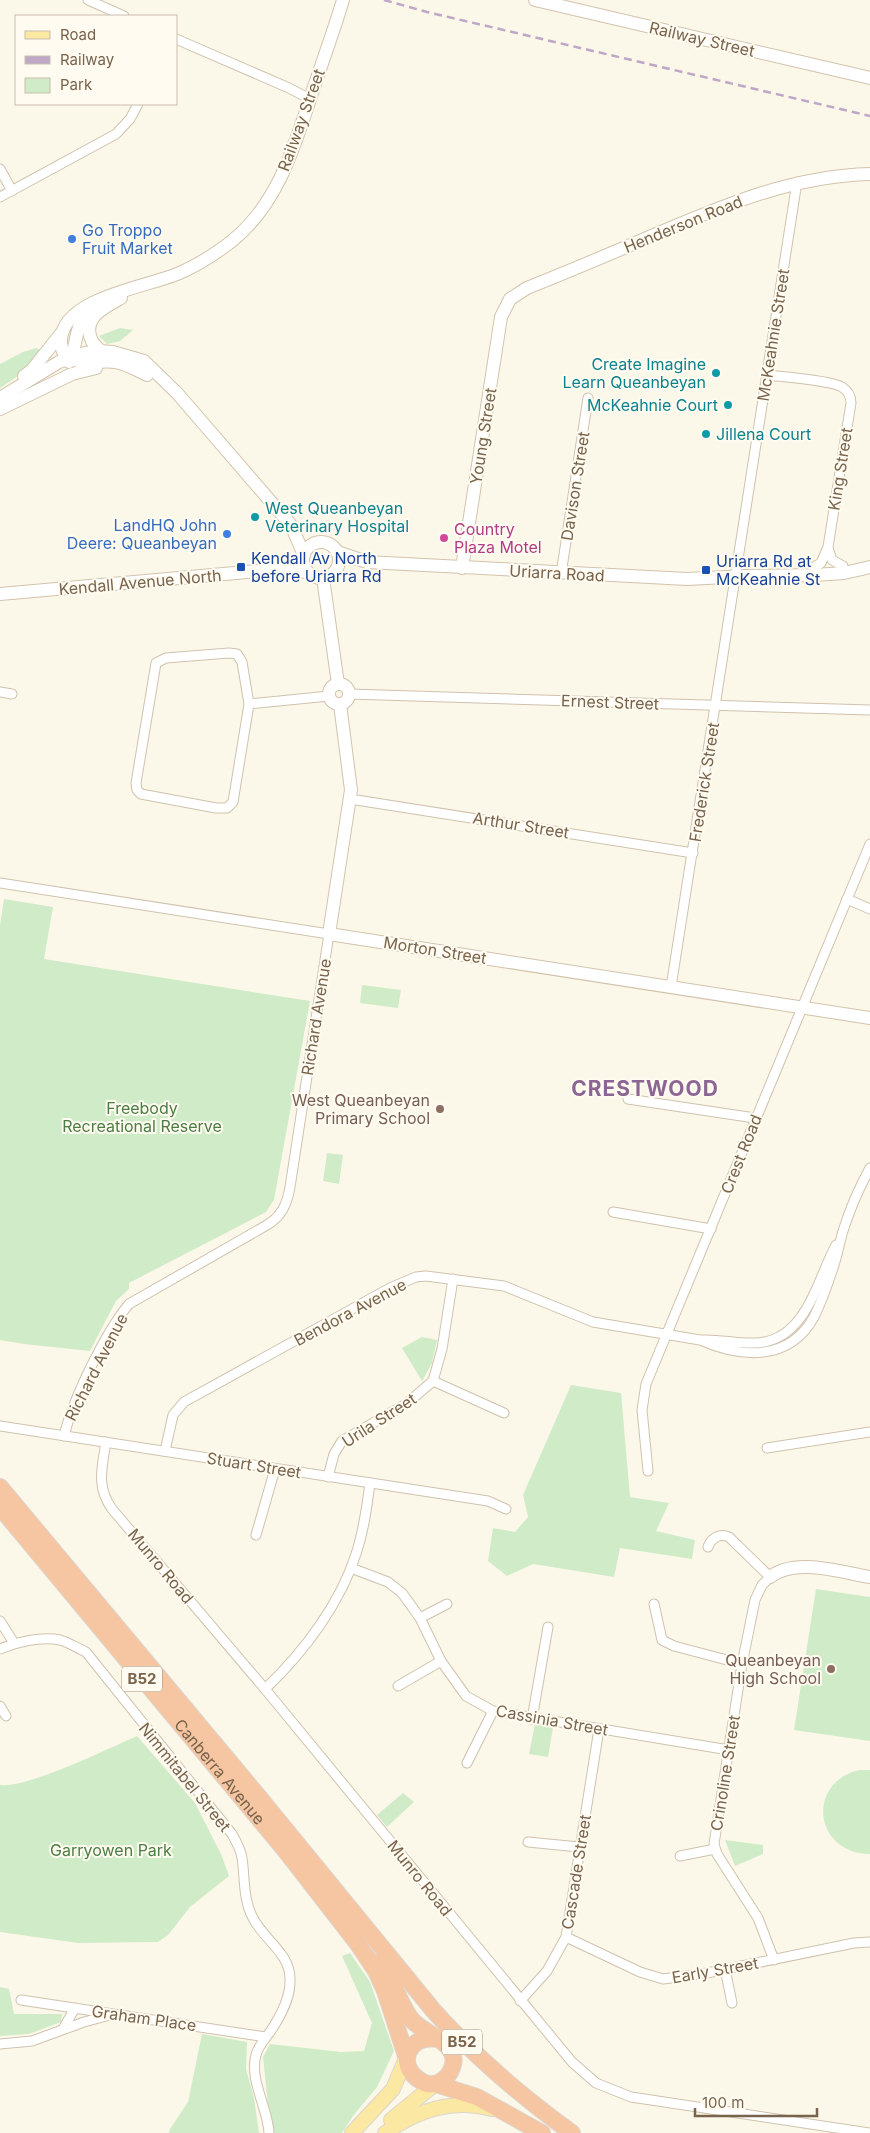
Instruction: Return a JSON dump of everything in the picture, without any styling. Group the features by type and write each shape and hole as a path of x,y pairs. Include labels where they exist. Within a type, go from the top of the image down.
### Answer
{"highway":[{"name":"Canberra Avenue","path":"0,1487 204,1730 433,2010 462,2042 515,2090 572,2133"},
{"name":"Canberra Avenue","path":"0,1508 285,1850 358,1944 383,1986 406,2057"},
{"name":"Canberra Avenue","path":"369,1932 410,2018 420,2028 442,2042 518,2102 568,2133"},
{"name":"B52","path":"435,2084 446,2078 453,2066 453,2055 442,2042 428,2038 416,2042 406,2057 409,2068 416,2078 427,2084 435,2084 472,2095 542,2133"}],"main road":[{"name":"Railway Street","path":"0,391 32,370 74,314 88,304 176,274 204,261 233,240 256,216 272,194 285,169 302,126 343,0"},
{"name":"Railway Street","path":"535,0 870,78"},
{"name":"Henderson Road","path":"506,304 515,295 527,288 756,195 797,182 837,176 870,174"},
{"name":"Railway Street","path":"102,351 91,340 90,324 97,314 138,288"},
{"name":"Railway Street","path":"3,403 59,373 70,357 78,328 85,316 99,306 121,298"},
{"name":"Young Street","path":"462,568 501,317 506,304"},
{"path":"64,329 62,344 64,353 70,357 80,362 117,362 147,375 173,390"},
{"path":"70,357 102,351 125,354 144,361 173,390 291,525 304,555 304,565 308,572 315,577 323,578 331,575 337,569 339,559 337,552 330,545 320,542 291,525"},
{"path":"3,403 88,369 116,367 147,375"},
{"path":"304,555 310,546 320,542"},
{"name":"Uriarra Road","path":"337,552 367,562 561,574 687,579 825,575 870,567"},
{"name":"Kendall Avenue North","path":"280,569 304,555"},
{"name":"Uriarra Road","path":"337,569 367,562"},
{"name":"Uriarra Road","path":"741,576 814,567 870,567"},
{"name":"Kendall Avenue North","path":"0,594 280,569 308,572"},
{"path":"323,578 338,684"},
{"path":"338,684 345,686 350,694 346,702 340,704 334,703 330,696 330,690 338,684"},
{"name":"Richard Avenue","path":"329,934 351,790 340,704"},
{"name":"Morton Street","path":"329,934 870,1018"},
{"path":"770,1577 782,1569 800,1567 870,1577"},
{"path":"352,2133 393,2088 406,2057"},
{"path":"378,2133 435,2084"},
{"path":"385,2133 412,2116 448,2105 482,2106 514,2117"}],"street":[{"path":"88,0 122,15"},
{"path":"178,40 310,99"},
{"path":"0,198 116,134 130,119 137,105"},
{"path":"0,169 12,191"},
{"name":"McKeahnie Street","path":"741,576 767,375 797,182"},
{"name":"King Street","path":"767,375 835,385 847,391 850,396 851,403 828,547 822,563 814,567"},
{"name":"Davison Street","path":"561,574 588,398"},
{"path":"828,547 832,560 843,566"},
{"name":"Frederick Street","path":"671,987 715,705 741,576"},
{"path":"238,654 242,662 249,704 234,799 227,808 216,808 151,797 138,792 136,783 154,669 158,661 166,658 238,654"},
{"path":"0,692 12,694"},
{"name":"Ernest Street","path":"350,694 870,710"},
{"path":"249,704 330,696"},
{"name":"Arthur Street","path":"350,798 693,853"},
{"name":"Crest Road","path":"648,1470 642,1410 643,1393 666,1333 870,844"},
{"name":"Morton Street","path":"0,883 329,934"},
{"path":"847,899 870,909"},
{"name":"Richard Avenue","path":"64,1436 69,1418 89,1374 114,1325 129,1304 267,1225 279,1216 285,1207 290,1187 329,934"},
{"path":"628,1100 756,1118"},
{"name":"Bendora Avenue","path":"165,1451 174,1415 184,1402 404,1282 426,1276 504,1286 593,1322 666,1333 750,1353 771,1351 791,1342 813,1318 833,1270 843,1231 860,1185 870,1168"},
{"path":"613,1212 710,1229"},
{"name":"Urila Street","path":"328,1477 334,1454 342,1442 406,1404 433,1381 442,1349 453,1279"},
{"path":"433,1381 504,1413"},
{"name":"Stuart Street","path":"0,1426 488,1501 506,1509"},
{"path":"767,1448 870,1432"},
{"name":"Munro Road","path":"106,1442 100,1482 105,1499 265,1689 520,2000 584,2074 596,2083 617,2093 646,2100 870,2133"},
{"path":"256,1535 275,1468"},
{"path":"265,1689 288,1667 320,1624 351,1568 361,1536 370,1483"},
{"path":"708,1547 710,1541 725,1535 770,1577"},
{"name":"Cassinia Street","path":"351,1568 396,1587 420,1618 441,1661 466,1696 492,1712 729,1750"},
{"name":"Crinoline Street","path":"770,1577 762,1585 755,1600 742,1664 715,1849 758,1918 774,1960"},
{"path":"420,1618 448,1604"},
{"path":"654,1604 662,1640 674,1646 742,1664"},
{"path":"0,1621 14,1643"},
{"path":"532,1719 548,1627"},
{"name":"Nimmitabel Street","path":"0,1649 14,1643 59,1640 86,1652 232,1834 242,1856 247,1901 253,1918 280,1952 290,1974 288,1999 257,2051 255,2067 270,2133"},
{"path":"398,1686 441,1661"},
{"path":"0,1706 6,1716"},
{"path":"467,1763 492,1712"},
{"name":"Cascade Street","path":"520,2000 547,1971 566,1937 599,1729"},
{"path":"528,1842 579,1847"},
{"path":"680,1856 715,1849"},
{"name":"Early Street","path":"566,1937 640,1972 663,1979 774,1960 854,1942 870,1942"},
{"path":"725,1969 732,2003"},
{"name":"Graham Place","path":"21,2000 266,2036"},
{"path":"63,2029 75,2008"},
{"path":"0,2044 32,2041 97,2018 121,2014"}],"green space":[{"path":"120,328 133,330 120,341 107,344 99,336"},
{"path":"36,348 42,350 21,374 0,388 0,364 23,352"},
{"name":"Freebody Recreational Reserve","path":"4,899 53,907 44,959 310,1001 274,1200 266,1212 129,1283 129,1289 116,1301 90,1351 0,1340 0,925"},
{"path":"362,985 401,990 398,1008 360,1003"},
{"path":"327,1153 343,1155 339,1184 323,1181"},
{"path":"422,1337 437,1340 432,1363 422,1381 402,1348"},
{"path":"571,1385 621,1393 630,1497 669,1503 656,1531 695,1540 692,1559 620,1548 614,1577 533,1564 507,1576 488,1561 493,1528 515,1532 528,1517 523,1495"},
{"path":"816,1589 870,1597 870,1741 794,1730"},
{"path":"536,1719 554,1722 548,1757 529,1754"},
{"name":"Garryowen Park","path":"137,1736 195,1803 221,1854 229,1876 190,1907 168,1935 158,1942 78,1943 0,1932 0,1785 13,1784 48,1774"},
{"path":"859,1770 870,1770 870,1854 850,1850 836,1842 827,1830 823,1816 824,1802 830,1788 842,1777"},
{"path":"403,1793 414,1802 387,1827 377,1815"},
{"path":"725,1840 763,1845 763,1854 735,1866"},
{"path":"350,1953 370,1982 394,2051 377,2087 353,2116 342,2133 271,2133 263,2057 270,2044 341,2052 364,2051 372,2023 342,1956"},
{"path":"0,1987 9,1989 14,2014 62,2014 61,2022 29,2034 0,2036"},
{"path":"202,2034 247,2042 246,2069 254,2098 259,2133 169,2133 188,2102"}],"railway":[{"path":"384,0 427,12 870,116"}],"place":[{"name":"Go Troppo Fruit Market","path":"72,239"},
{"name":"Create Imagine Learn Queanbeyan","path":"716,373"},
{"name":"McKeahnie Court","path":"728,405"},
{"name":"Jillena Court","path":"706,434"},
{"name":"West Queanbeyan Veterinary Hospital","path":"255,517"},
{"name":"LandHQ John Deere: Queanbeyan","path":"227,534"},
{"name":"Country Plaza Motel","path":"444,538"},
{"name":"Kendall Av North before Uriarra Rd","path":"241,567"},
{"name":"Uriarra Rd at McKeahnie St","path":"706,570"},
{"name":"West Queanbeyan Primary School","path":"440,1109"},
{"name":"Queanbeyan High School","path":"831,1669"}],"district":[{"name":"CRESTWOOD","path":"645,1089"}]}
